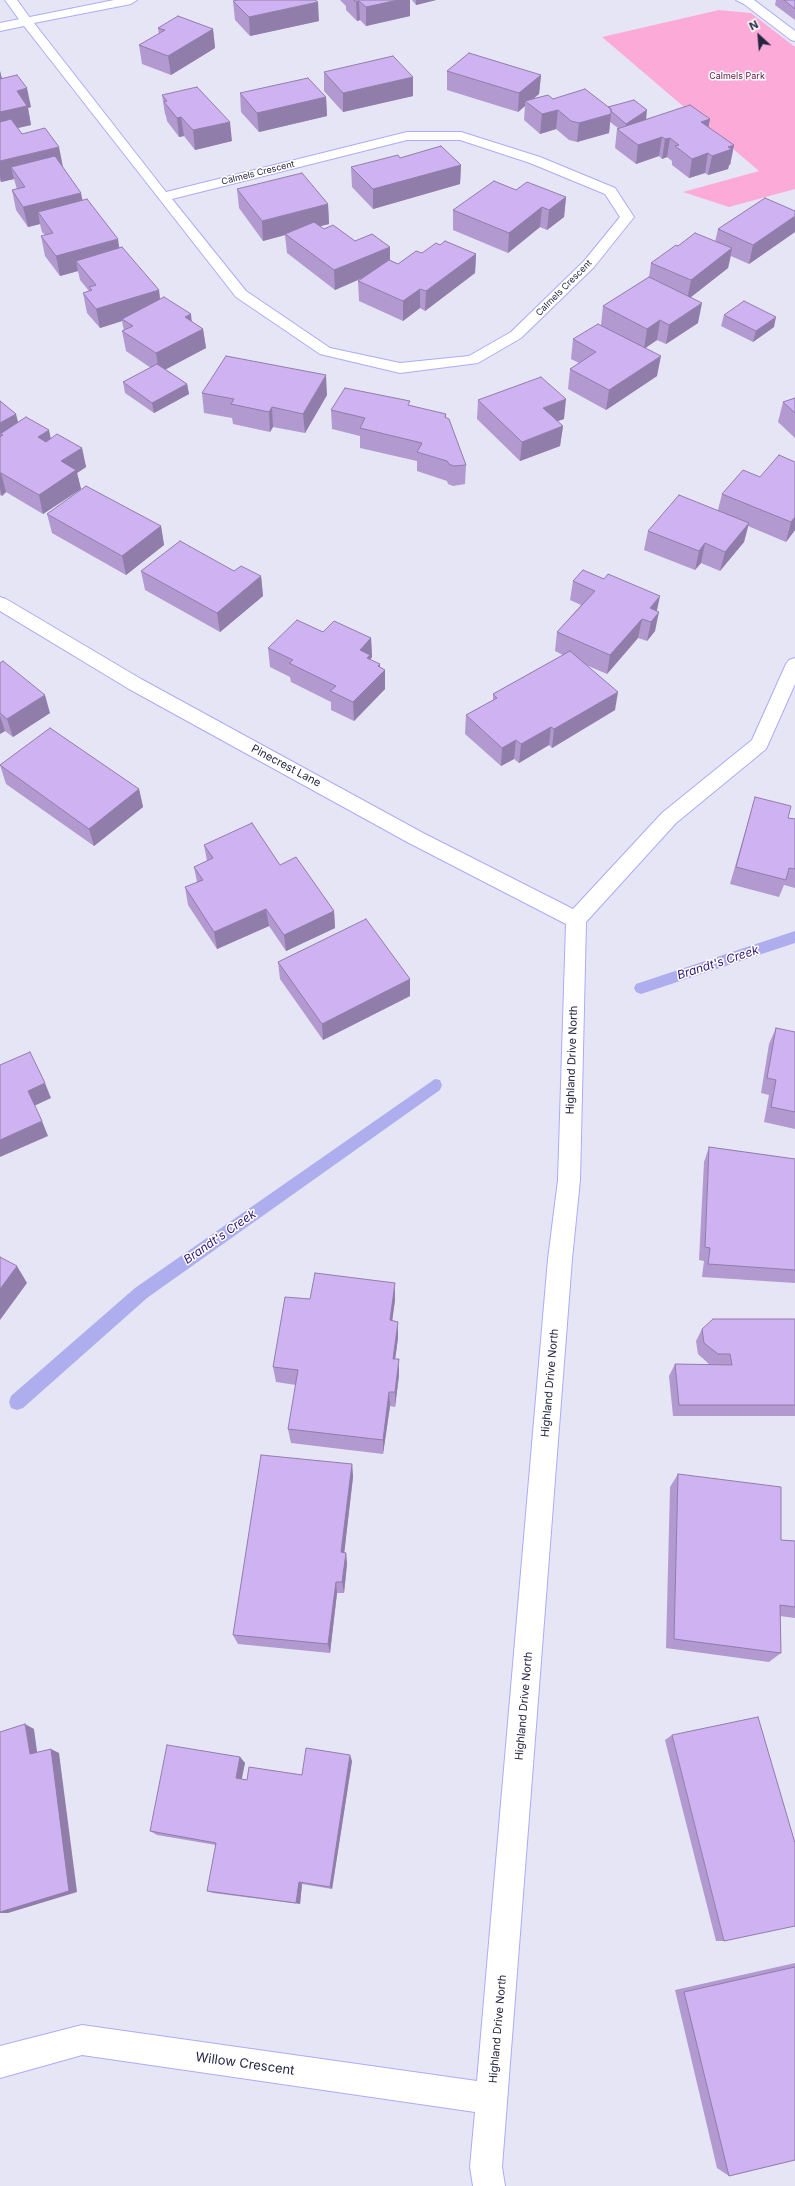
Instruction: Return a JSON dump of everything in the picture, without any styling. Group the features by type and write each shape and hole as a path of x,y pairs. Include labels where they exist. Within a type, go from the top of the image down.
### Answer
{"street":[{"name":"Calmels Crescent","path":"11,0 163,197 241,294 325,351 400,368 473,360 516,335 589,264 627,217 610,190 535,160 461,136 407,136 163,197"},
{"path":"0,27 131,0"},
{"path":"742,0 748,1 795,37"},
{"name":"Pinecrest Lane","path":"0,603 142,688 416,838 576,920"},
{"path":"576,920 669,818 759,744 795,664"},
{"name":"Highland Drive North","path":"488,2186 486,2167 560,1259 569,1180 576,920"},
{"name":"Willow Crescent","path":"0,2062 82,2040 492,2099"}],"green space":[{"name":"Calmels Park","path":"719,10 751,13 795,47 795,189 729,207 683,192 759,171 602,37"}],"building":[{"path":"315,0 318,2 249,17 233,1"},
{"path":"354,0 398,0 366,7 359,1 356,2"},
{"path":"784,0 795,0 795,9"},
{"path":"178,16 213,29 168,56 139,45 165,30 158,28"},
{"path":"469,53 541,75 519,93 447,71"},
{"path":"393,56 413,77 343,93 324,72"},
{"path":"17,75 27,88 17,91 27,106 0,112 0,79"},
{"path":"308,78 326,97 257,113 240,93"},
{"path":"197,87 230,122 193,130 181,117 177,118 164,102 167,101 162,95"},
{"path":"585,89 611,109 611,114 579,123 571,121 558,110 542,114 525,101 548,95 553,99"},
{"path":"634,100 647,110 626,124 608,107"},
{"path":"690,105 710,119 701,122 734,145 728,147 732,149 712,156 708,153 692,159 675,146 679,145 670,138 665,139 662,137 638,145 617,129"},
{"path":"11,119 22,134 45,128 59,147 0,161 0,122"},
{"path":"441,146 461,165 373,189 351,167 398,155 400,158"},
{"path":"55,156 81,193 23,207 12,190 25,187 11,167"},
{"path":"302,173 328,204 262,221 237,189"},
{"path":"494,181 516,190 527,182 566,197 549,210 542,207 509,233 453,210"},
{"path":"765,198 795,211 795,216 753,245 718,229"},
{"path":"87,199 118,239 56,256 41,236 53,233 38,212"},
{"path":"314,222 324,229 333,225 355,241 372,234 390,247 334,270 285,234"},
{"path":"695,233 732,248 691,280 651,263 676,245 678,246"},
{"path":"445,241 476,254 426,291 420,289 403,301 358,281 389,260 398,264 416,251 422,253 436,243 440,245"},
{"path":"122,247 159,290 96,309 83,293 92,290 89,287 96,285 76,261"},
{"path":"649,277 702,303 669,325 660,320 647,329 603,306"},
{"path":"164,297 191,314 185,317 203,329 156,353 122,331 133,326 122,319"},
{"path":"744,301 776,317 756,331 724,315"},
{"path":"598,324 661,356 609,390 570,369 596,352 573,339"},
{"path":"226,356 326,375 303,414 272,407 269,412 231,404 234,399 202,393"},
{"path":"157,364 187,384 152,403 123,382"},
{"path":"541,377 566,399 543,408 563,426 522,442 478,400"},
{"path":"345,388 410,401 408,405 446,414 445,417 449,419 466,465 454,466 449,464 447,461 417,452 422,443 360,428 365,418 331,410"},
{"path":"795,398 795,413 783,402"},
{"path":"0,401 16,414 0,423"},
{"path":"26,417 49,430 38,437 46,442 57,434 82,448 61,461 76,470 39,495 0,473 0,437 3,435 0,434"},
{"path":"779,455 795,462 795,517 791,522 722,494 743,470 760,477"},
{"path":"86,486 161,526 122,556 47,514"},
{"path":"679,495 749,523 725,552 705,543 699,551 648,531"},
{"path":"180,541 234,571 241,566 261,576 217,613 141,571"},
{"path":"583,570 604,579 608,574 660,596 650,608 659,612 651,622 642,619 610,655 557,632 595,591 573,581"},
{"path":"297,620 323,632 334,621 371,638 360,650 370,655 367,658 380,664 378,666 385,670 353,702 330,691 336,686 289,663 293,660 268,648"},
{"path":"570,651 618,692 554,729 551,727 521,744 516,740 502,748 466,715 497,698 493,694"},
{"path":"3,661 45,695 7,719 0,713 0,663"},
{"path":"50,728 139,789 89,829 0,765"},
{"path":"755,797 791,806 788,818 795,819 795,869 789,868 786,880 736,867"},
{"path":"252,823 280,865 296,857 334,911 284,935 266,909 214,932 185,887 203,880 194,867 213,858 204,845"},
{"path":"366,919 410,979 322,1024 278,962"},
{"path":"776,1028 795,1032 795,1112 771,1107 776,1080 767,1078"},
{"path":"30,1052 45,1083 28,1091 42,1121 0,1140 0,1065"},
{"path":"709,1147 795,1159 795,1270 708,1264 710,1248 705,1247"},
{"path":"0,1257 17,1266 0,1289"},
{"path":"315,1273 395,1283 390,1320 398,1322 393,1359 399,1359 395,1392 389,1392 383,1440 288,1429 298,1370 273,1367 285,1297 310,1299"},
{"path":"713,1319 795,1319 795,1405 679,1405 675,1364 732,1365 730,1354 718,1354 704,1343 702,1329"},
{"path":"261,1455 352,1464 341,1552 346,1553 342,1582 336,1582 328,1644 233,1635"},
{"path":"678,1474 781,1487 781,1540 795,1541 795,1607 780,1605 781,1653 674,1639"},
{"path":"758,1717 795,1843 795,1926 724,1941 672,1735"},
{"path":"25,1724 30,1754 51,1749 69,1891 0,1912 0,1732"},
{"path":"167,1745 240,1757 236,1778 247,1780 249,1767 302,1775 306,1748 350,1755 330,1887 299,1882 296,1903 207,1891 216,1843 150,1831"},
{"path":"795,1967 795,2160 729,2176 684,1992"}],"waterway":[{"name":"Brandt's Creek","path":"641,988 795,937"},
{"name":"Brandt's Creek","path":"17,1402 141,1293 435,1085"}]}
